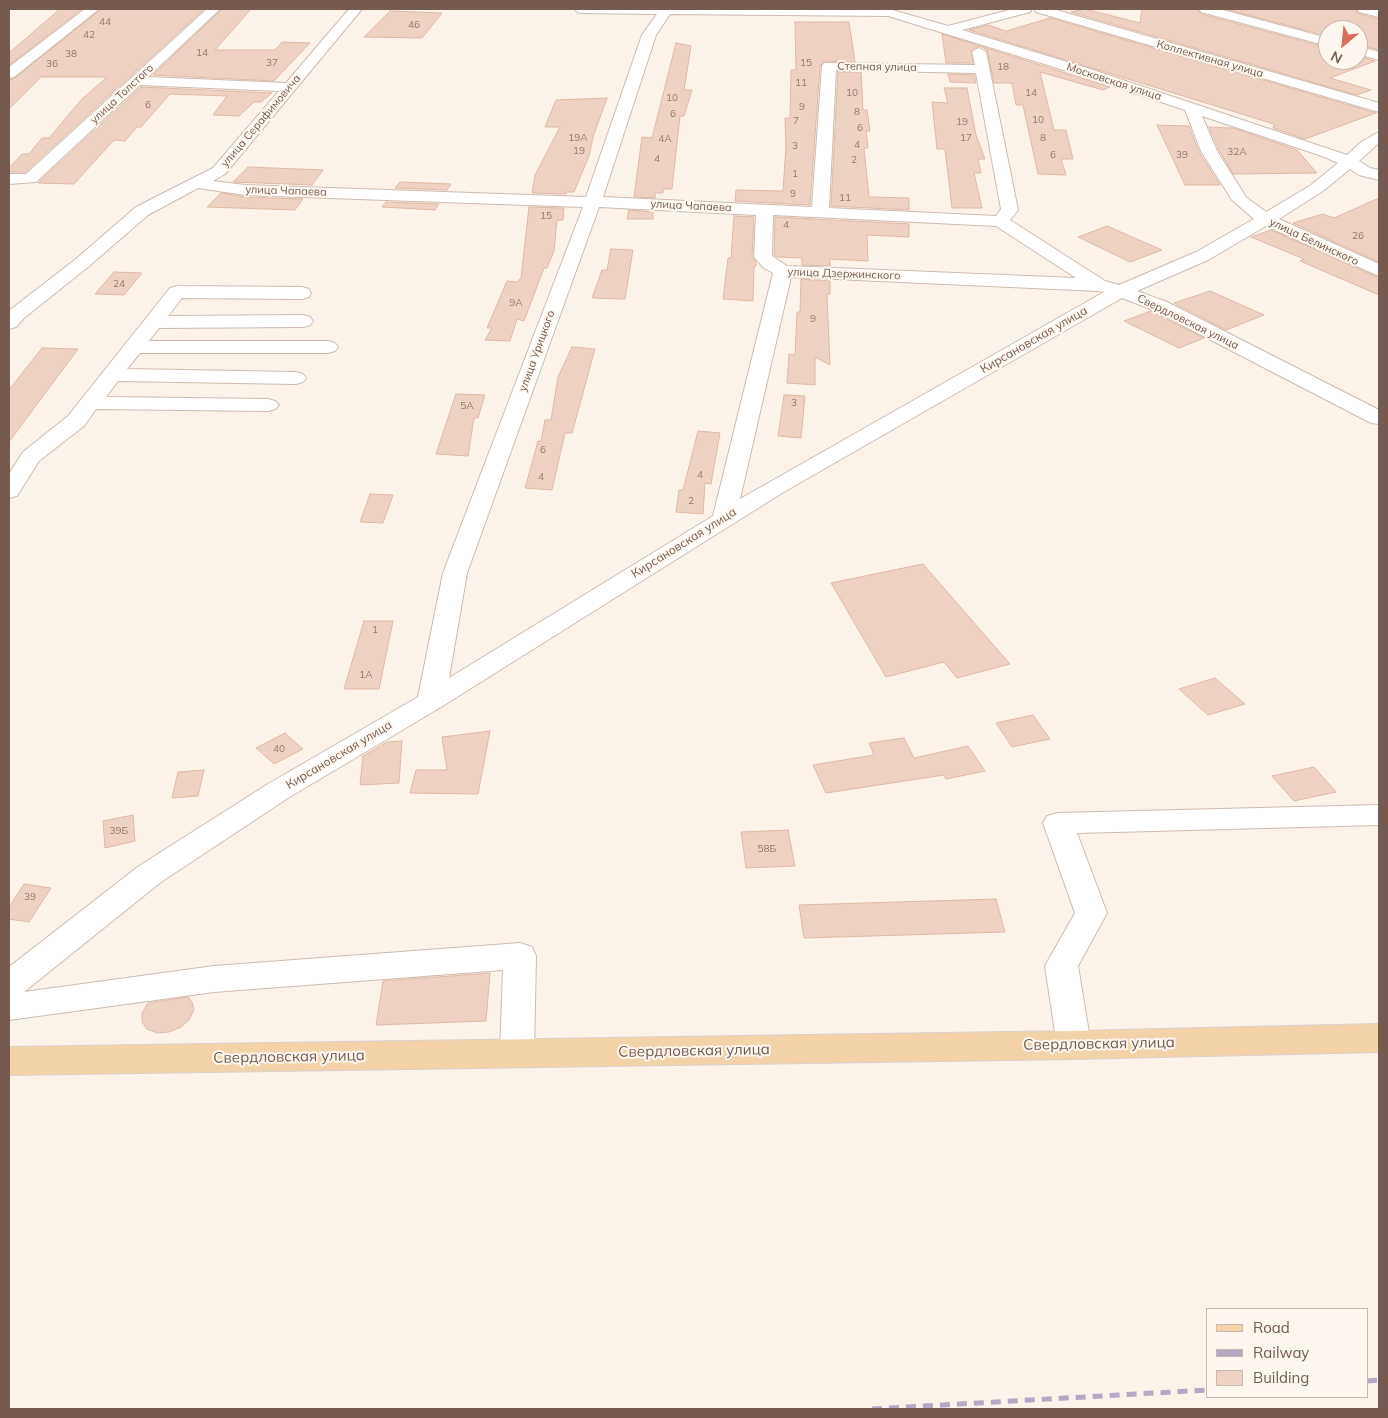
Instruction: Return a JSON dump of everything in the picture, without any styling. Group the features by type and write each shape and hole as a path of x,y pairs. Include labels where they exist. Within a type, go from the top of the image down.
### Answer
{"main road":[{"name":"Свердловская улица","path":"9,1061 1074,1045 1379,1038"}],"street":[{"path":"9,74 93,9"},
{"name":"улица Толстого","path":"9,179 30,179 214,9"},
{"name":"улица Серафимовича","path":"9,323 17,314 82,263 142,211 219,171 356,9"},
{"path":"581,9 882,11"},
{"path":"945,30 1026,9"},
{"name":"Коллективная улица","path":"1040,9 1379,108"},
{"path":"1205,9 1318,39"},
{"path":"1363,9 1379,13"},
{"name":"улица Урицкого","path":"431,701 455,573 593,202 649,36 667,10"},
{"name":"Московская улица","path":"882,11 1082,71 1328,153 1349,162"},
{"path":"978,40 981,69 1010,210 1000,221"},
{"name":"Степная улица","path":"820,212 829,66 981,69"},
{"path":"136,81 290,87"},
{"name":"улица Белинского","path":"1191,107 1209,151 1240,200 1265,219 1379,271"},
{"name":"Кирсановская улица","path":"9,985 150,874 278,791 431,701 724,517 1121,291 1202,256 1265,219 1317,188 1349,162 1366,145 1379,137"},
{"path":"1349,162 1365,172 1379,175"},
{"name":"улица Чапаева","path":"195,183 245,190 593,202 1000,221"},
{"path":"765,210 763,257 770,264 783,271"},
{"name":"Свердловская улица","path":"1000,221 1098,285 1121,291 1160,306 1379,418"},
{"name":"улица Дзержинского","path":"724,517 783,271 1098,285"},
{"path":"9,491 31,457 76,420 177,292 302,293"},
{"path":"154,322 302,321"},
{"path":"134,347 328,347"},
{"path":"111,375 296,378"},
{"path":"89,403 268,405"},
{"path":"1074,1045 1061,966 1090,914 1058,823 1379,815"},
{"path":"9,1007 214,979 520,956 517,1053"}],"building":[{"path":"60,9 82,9 9,65 9,53"},
{"path":"101,9 204,9 25,172 9,172 9,168 22,154 29,154 42,138 49,138 82,99 107,77 41,77 9,109 9,80 15,78"},
{"path":"222,9 251,9 215,50 275,50 282,42 310,43 274,81 153,75"},
{"path":"1085,9 1140,23 1142,9 1197,9 1201,14 1318,45 1318,70 1351,70 1330,78 1371,90 1357,95 1071,12"},
{"path":"1225,9 1356,10 1359,14 1379,19 1379,50 1368,47 1368,20 1318,20 1318,33"},
{"path":"390,11 442,13 422,38 364,37"},
{"path":"1050,18 1376,113 1305,139 1273,128 1274,124 969,30 988,25 1006,31"},
{"path":"795,22 849,22 855,62 824,61 820,66 810,205 735,201 736,190 783,191 786,146 785,118 790,118 791,70 796,70"},
{"path":"942,34 1110,87 1103,90 1040,72 1054,130 1066,130 1073,159 1061,159 1066,175 1038,174 1023,105 1016,105 1012,83 994,83 987,50 980,46 971,50 973,63 946,63"},
{"path":"676,43 691,46 684,90 692,90 684,116 680,116 672,189 663,189 663,193 655,193 655,198 634,197 642,137 652,138"},
{"path":"1368,59 1375,61 1368,64"},
{"path":"838,72 861,72 863,110 867,110 870,131 866,131 868,148 864,148 869,197 909,198 909,210 831,206"},
{"path":"948,74 974,75 976,83 950,82"},
{"path":"141,87 272,93 261,102 254,102 239,116 213,115 227,96 170,94 141,127 137,127 125,141 114,140 74,184 38,183"},
{"path":"944,88 967,88 976,135 985,159 978,159 981,173 974,173 982,208 952,208 945,149 937,149 932,102 948,103"},
{"path":"607,98 593,137 589,156 574,192 566,192 566,194 532,193 535,175 560,127 545,127 556,100"},
{"path":"1157,125 1189,126 1199,152 1220,185 1185,185"},
{"path":"1209,127 1233,128 1297,150 1317,173 1233,174 1219,150"},
{"path":"248,167 323,170 312,185 233,182"},
{"path":"400,182 451,184 447,190 395,188"},
{"path":"221,193 245,197 303,199 295,210 207,207"},
{"path":"1379,198 1379,262 1293,223 1323,214 1334,218"},
{"path":"386,202 439,204 435,210 382,207"},
{"path":"529,207 564,208 563,220 557,220 554,251 547,268 544,268 524,321 517,319 510,341 485,340 492,328 487,328 507,281 517,282 521,278"},
{"path":"629,210 653,212 653,219 627,219"},
{"path":"734,216 754,217 752,257 756,262 756,266 754,266 753,301 723,299 728,258 731,258"},
{"path":"775,217 909,224 909,237 867,235 868,261 830,259 830,266 802,265 802,258 777,257 774,255"},
{"path":"1107,226 1162,250 1130,262 1078,237"},
{"path":"1271,230 1379,278 1379,295 1300,261 1304,259 1251,237"},
{"path":"611,249 633,250 625,299 592,298 602,270 607,270"},
{"path":"114,272 142,273 124,295 95,294"},
{"path":"801,279 830,281 830,294 827,294 830,365 815,357 815,385 787,383 789,354 795,355 797,312 800,312"},
{"path":"1210,291 1264,315 1226,330 1174,303"},
{"path":"1151,311 1204,338 1179,348 1124,321"},
{"path":"572,347 595,349 572,433 565,433 552,490 525,488 538,441 541,441 545,420 551,420 558,377"},
{"path":"42,348 78,349 9,442 9,390"},
{"path":"456,394 485,395 478,418 474,418 468,456 436,454"},
{"path":"784,395 805,396 801,438 778,436"},
{"path":"698,431 720,433 711,484 705,483 703,514 676,512 679,490 683,490"},
{"path":"370,494 393,495 383,523 360,522"},
{"path":"923,564 1010,664 957,678 944,662 886,677 831,583"},
{"path":"364,621 393,621 379,689 344,689"},
{"path":"1215,678 1245,704 1208,715 1179,689"},
{"path":"1033,715 1050,739 1012,747 996,723"},
{"path":"490,731 478,794 410,793 416,770 447,770 442,737"},
{"path":"285,733 303,749 274,764 256,748"},
{"path":"904,738 914,758 968,746 985,771 946,779 944,775 826,793 813,765 874,755 869,743"},
{"path":"402,741 399,783 360,785 363,756 387,742"},
{"path":"1314,767 1336,792 1294,801 1272,776"},
{"path":"204,770 198,796 172,798 178,772"},
{"path":"133,815 135,841 105,848 103,821"},
{"path":"788,830 795,866 746,868 741,832"},
{"path":"24,884 51,888 29,922 9,919 9,907"},
{"path":"996,899 1005,932 804,938 799,905"},
{"path":"490,973 486,1021 376,1025 383,981"},
{"path":"188,997 192,1002 194,1010 189,1020 181,1027 169,1032 157,1033 147,1029 142,1022 142,1013 148,1003"}],"railway":[{"path":"1368,1381 1379,1380"},
{"path":"872,1409 1206,1390"}]}
